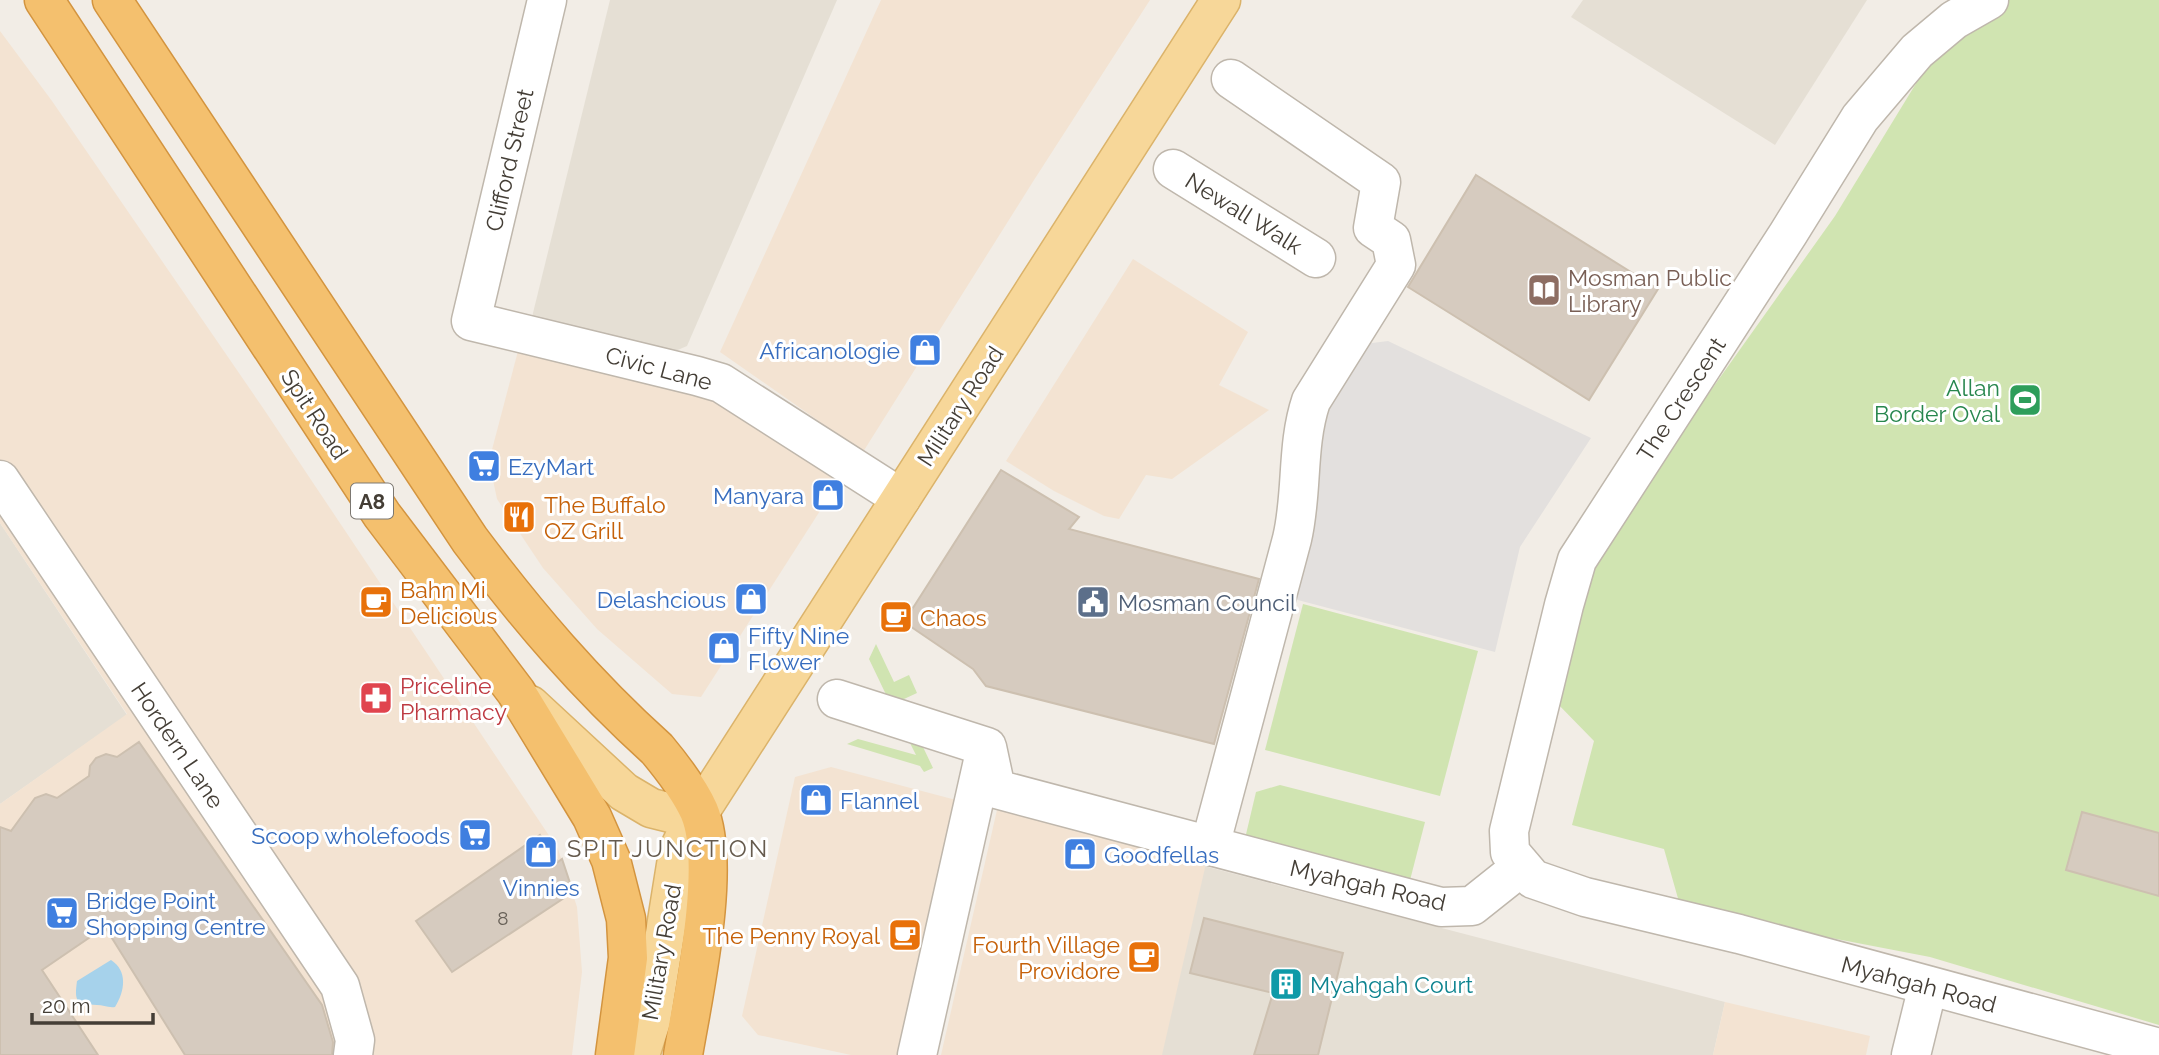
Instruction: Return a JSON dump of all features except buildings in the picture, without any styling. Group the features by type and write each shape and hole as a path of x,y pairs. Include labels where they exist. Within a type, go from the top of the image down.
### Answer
{"highway":[{"name":"Spit Road","path":"44,0 382,515 516,692 592,817 611,860"},
{"path":"113,0 470,540 525,613 569,663 657,749 699,811"},
{"name":"Military Road","path":"683,1055 706,899 707,848 699,811"},
{"name":"Military Road","path":"611,860 626,919 628,958 615,1055"}],"main road":[{"name":"Military Road","path":"640,1055 652,1021 680,847 699,811 755,730 1222,0"},
{"path":"516,692 624,792 651,808 671,813 699,811"}],"street":[{"name":"Clifford Street","path":"471,321 547,0"},
{"name":"The Crescent","path":"1521,867 1510,852 1508,831 1577,560 1860,118 1917,51 1954,20 1989,0"},
{"path":"1210,846 1296,522 1303,425 1311,401 1396,265 1391,240 1373,228 1381,181 1231,79"},
{"name":"Newall Walk","path":"1173,169 1316,258"},
{"name":"Civic Lane","path":"471,321 721,383 901,498"},
{"name":"Hordern Lane","path":"0,480 340,986 355,1040 353,1055"},
{"path":"837,699 987,747 917,1055"},
{"name":"Myahgah Road","path":"987,747 996,789 1441,907 1472,906 1521,867 1532,878 1545,885 1585,897 1739,934 2159,1048"},
{"path":"1911,1055 1928,986"}],"shaded area":[{"path":"610,0 837,0 687,346 666,355 532,317"},
{"path":"881,0 1150,0 863,452 720,352"},
{"path":"1583,0 1867,0 1775,145 1571,17"},
{"path":"0,31 52,101 263,408 558,849 577,907 582,972 572,1055 0,1055 0,804 127,714 0,523"},
{"path":"1133,259 1248,332 1219,385 1269,410 1172,479 1146,475 1119,519 1104,516 1054,491 1006,461"},
{"path":"1388,341 1591,438 1520,547 1495,652 1294,599 1314,422 1364,344"},
{"path":"518,351 706,389 841,478 701,697 672,694 597,629 543,568 497,499 489,461"},
{"path":"0,523 127,715 0,804"},
{"path":"831,767 956,800 897,1055 851,1055 758,1035 742,1016 795,777"},
{"path":"997,810 1207,859 1162,1055 941,1055"},
{"path":"1200,865 1725,1002 1713,1055 1155,1055"},
{"path":"1725,1002 1870,1036 1866,1055 1713,1055"}],"green space":[{"path":"1967,0 2159,0 2159,1025 1930,957 1681,909 1664,849 1572,825 1594,741 1553,699 1587,579 1620,518 1835,216"},
{"path":"1303,604 1478,651 1440,796 1265,750"},
{"path":"876,644 894,682 909,675 917,693 891,705 869,659"},
{"path":"913,726 933,768 924,772 920,766 847,744 858,739 916,755 904,731"},
{"path":"1280,785 1425,822 1408,888 1243,847 1256,792"}],"water":[{"path":"111,960 120,970 123,982 115,1007 78,1001 77,981"}],"place":[{"name":"Mosman Public Library","path":"1544,290"},
{"name":"Africanologie","path":"925,350"},
{"name":"Allan Border Oval","path":"2025,400"},
{"name":"EzyMart","path":"484,466"},
{"name":"Manyara","path":"828,495"},
{"name":"The Buffalo OZ Grill","path":"519,517"},
{"name":"Delashcious","path":"751,599"},
{"name":"Bahn Mi Delicious","path":"376,602"},
{"name":"Mosman Council","path":"1093,602"},
{"name":"Chaos","path":"896,617"},
{"name":"Fifty Nine Flower","path":"724,648"},
{"name":"Priceline Pharmacy","path":"376,698"},
{"name":"Flannel","path":"816,800"},
{"name":"Scoop wholefoods","path":"475,835"},
{"name":"Vinnies","path":"541,852"},
{"name":"Goodfellas","path":"1080,854"},
{"name":"Bridge Point Shopping Centre","path":"62,913"},
{"name":"The Penny Royal","path":"905,935"},
{"name":"Fourth Village Providore","path":"1144,957"},
{"name":"Myahgah Court","path":"1286,984"}],"district":[{"name":"SPIT JUNCTION","path":"668,848"}]}
